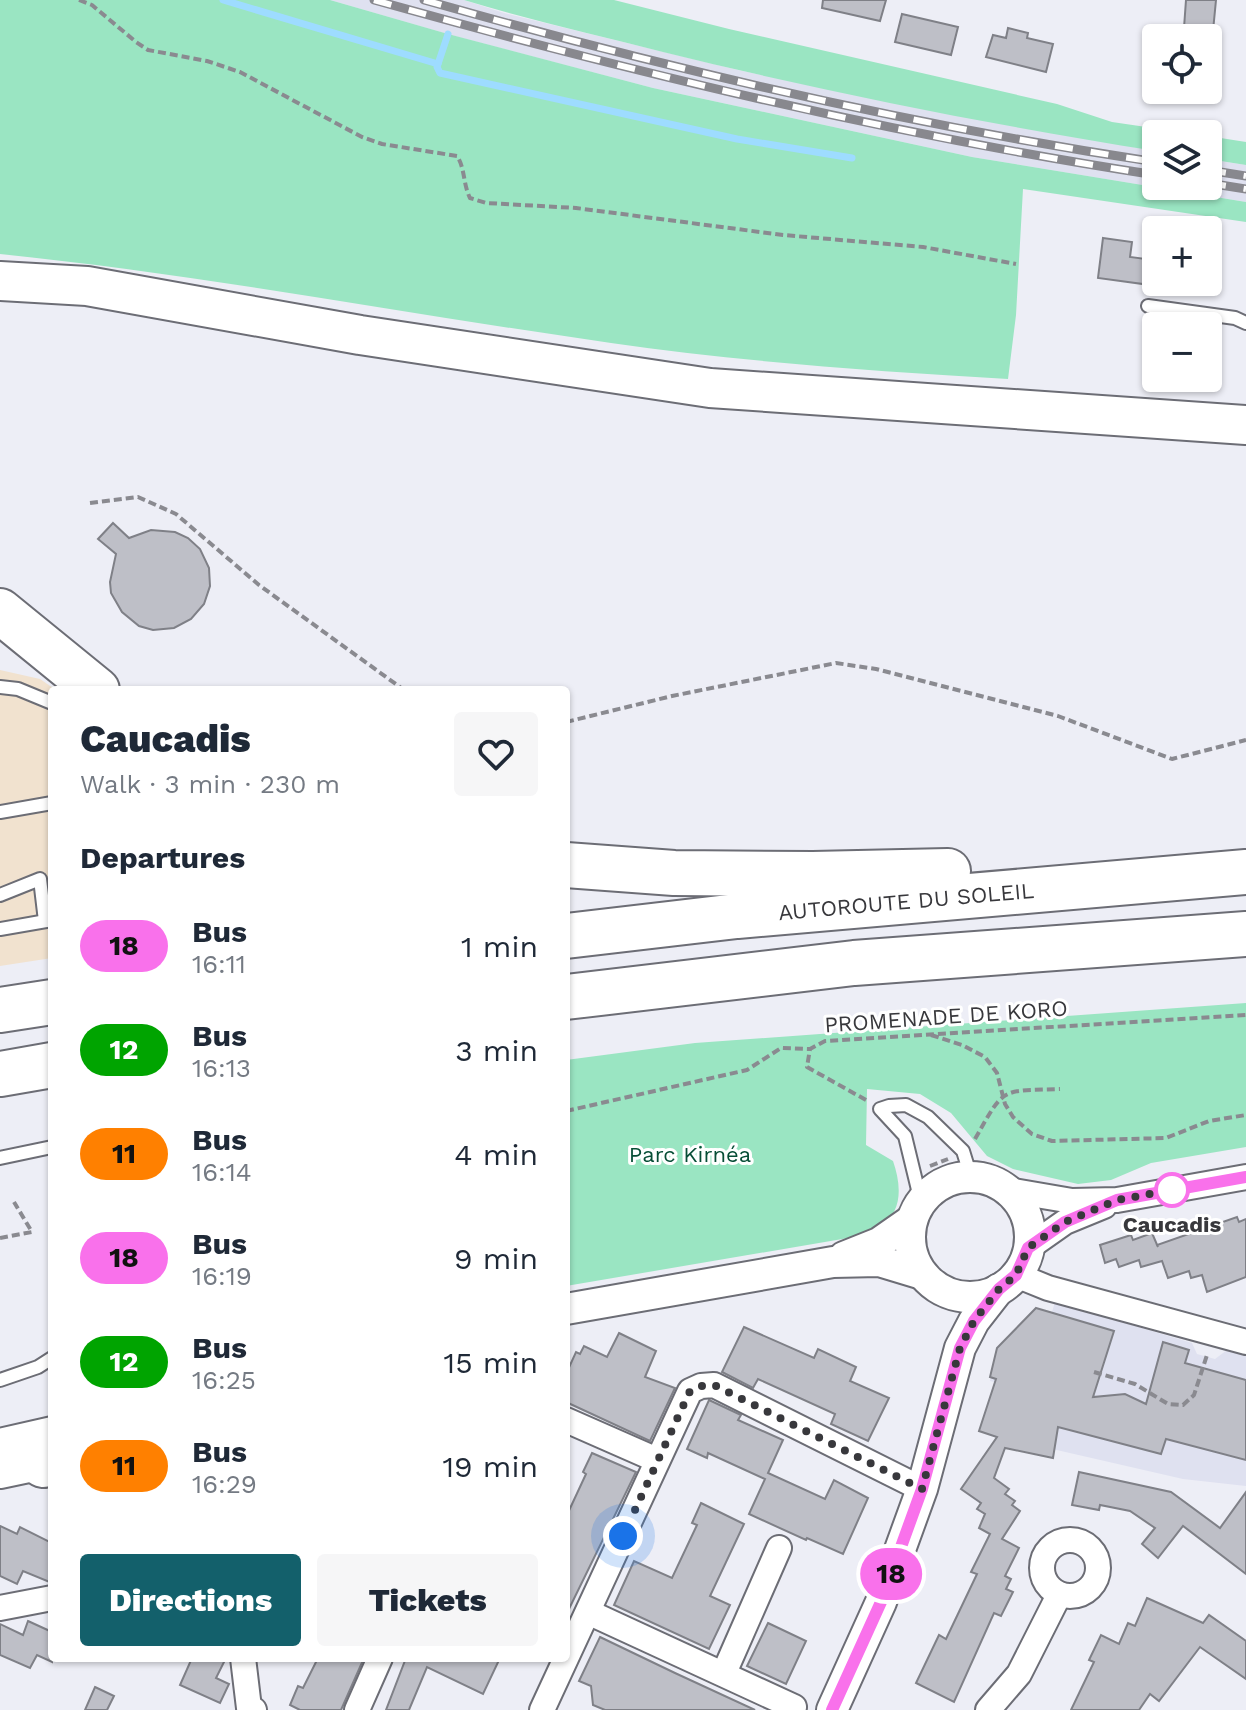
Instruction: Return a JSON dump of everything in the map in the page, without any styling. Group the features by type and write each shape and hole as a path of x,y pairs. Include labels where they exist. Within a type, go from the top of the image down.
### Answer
{"highway":[{"path":"0,611 92,686"},
{"path":"570,865 674,873 1226,873"},
{"name":"AUTOROUTE DU SOLEIL","path":"570,936 737,916 1226,873"},
{"path":"570,996 665,983 870,962 1246,934"},
{"path":"570,1008 665,983"},
{"path":"0,1010 48,1003"},
{"path":"0,1074 48,1066"}],"main road":[{"path":"0,281 87,286 360,335 710,388 1246,425"}],"street":[{"path":"832,1710 881,1602 922,1489 960,1348 974,1321 1014,1271 1029,1232 1026,1216 1007,1190 961,1167 952,1180 935,1189 917,1211 879,1243 833,1262"},
{"path":"1007,1190 1072,1201 1117,1200 1246,1177"},
{"path":"570,1308 833,1262 879,1261 930,1281 952,1294 968,1297 984,1295 1065,1222 1117,1200"},
{"path":"917,1211 910,1239 913,1257 953,1319 960,1348"},
{"path":"1014,1271 1048,1288 1246,1342"},
{"path":"570,1650 690,1391 714,1385 922,1489"},
{"path":"570,1422 657,1460"},
{"path":"0,1444 48,1454"},
{"path":"0,1473 48,1455"},
{"path":"724,1673 779,1548"},
{"path":"988,1710 1019,1674 1059,1595"},
{"path":"0,1608 48,1599"},
{"path":"588,1612 794,1707"},
{"path":"243,1662 249,1708 254,1710"},
{"path":"357,1710 378,1662"},
{"path":"542,1710 565,1662"}],"lane":[{"path":"1148,306 1235,318 1246,323"},
{"path":"0,687 18,689 48,701"},
{"path":"0,812 48,804"},
{"path":"0,895 40,879 48,916"},
{"path":"0,929 48,921"},
{"path":"917,1211 905,1136 880,1109 906,1105 928,1117 963,1151 961,1167"},
{"path":"0,1158 48,1148"},
{"path":"0,1380 48,1361"}],"path":[{"path":"79,0 92,5 148,50 207,61 240,72 362,137 382,144 457,156 470,198 486,203 576,208 783,235 923,247 1016,264"},
{"path":"90,503 138,497 176,514 259,585 398,686"},
{"path":"570,721 672,696 836,663 876,669 1058,716 1172,759 1246,740"},
{"name":"PROMENADE DE KORO","path":"880,1109 807,1067 810,1049 825,1041 1246,1015"},
{"path":"929,1034 985,1057 997,1073 1003,1097 1013,1117 1032,1134 1052,1141 1166,1138 1209,1121 1246,1115"},
{"path":"570,1110 747,1070 781,1048 810,1049"},
{"path":"972,1144 996,1102 1010,1091 1060,1089"},
{"path":"928,1167 961,1167"},
{"path":"0,1238 32,1232 14,1202"},
{"path":"1094,1372 1135,1384 1168,1404 1183,1405 1194,1395 1211,1341"}],"shaded area":[{"path":"330,0 464,0 504,13 738,70 933,111 1142,148 1142,185 972,157 653,88"},
{"path":"1222,161 1246,165 1246,202 1222,198"},
{"path":"0,670 40,679 50,686 48,959 0,966"},
{"path":"1055,1302 1192,1343 1197,1354 1215,1359 1227,1350 1246,1356 1246,1486 1183,1479 1048,1448 1059,1400 990,1381 997,1348 1036,1308 1052,1312"}],"green space":[{"path":"0,0 330,0 653,88 972,157 1142,185 1142,200 1222,198 1246,202 1246,222 1222,216 1023,189 1016,315 1008,379 809,365 660,350 230,284 0,254"},
{"path":"464,0 614,0 1057,104 1112,122 1142,126 1142,149 847,94 538,21"},
{"path":"1222,138 1246,142 1246,165 1222,161"},
{"name":"Parc Kirnéa","path":"1246,1003 1246,1147 1151,1163 1111,1180 1078,1184 1013,1169 987,1156 951,1113 920,1094 867,1089 866,1145 893,1161 899,1188 893,1214 879,1227 854,1237 570,1285 570,1059 695,1043"}],"building":[{"path":"823,0 886,0 880,21 822,8"},
{"path":"1186,0 1216,0 1214,24 1184,24"},
{"path":"902,14 958,27 951,55 895,42"},
{"path":"1008,28 1028,33 1027,38 1053,44 1046,72 986,57 993,35 1006,38"},
{"path":"1103,238 1132,242 1130,257 1142,258 1142,284 1098,278"},
{"path":"113,523 129,538 151,530 175,532 200,549 209,568 210,586 204,604 191,619 174,628 153,630 139,626 122,612 111,593 116,554 98,539"},
{"path":"1237,1217 1239,1222 1246,1219 1246,1277 1207,1292 1202,1275 1191,1278 1189,1271 1168,1278 1162,1261 1141,1267 1139,1260 1119,1267 1116,1259 1105,1263 1100,1245 1131,1235 1133,1240 1152,1233 1157,1245"},
{"path":"1036,1308 1114,1331 1093,1397 1125,1394 1146,1404 1163,1342 1189,1350 1185,1363 1246,1380 1246,1460 1166,1439 1161,1454 1058,1427 1053,1458 1005,1448 994,1478 1009,1489 1005,1494 1015,1501 1012,1505 1020,1511 1002,1539 1019,1548 1005,1576 1011,1579 1006,1589 1013,1592 1001,1616 994,1613 954,1702 916,1683 939,1635 946,1639 977,1574 971,1572 990,1534 979,1528 985,1514 977,1509 981,1503 961,1489 997,1437 979,1431 996,1379 990,1377 997,1348"},
{"path":"744,1327 814,1358 818,1349 856,1367 850,1381 889,1398 868,1441 831,1424 835,1414 758,1379 753,1388 722,1372"},
{"path":"619,1333 656,1351 645,1377 675,1388 650,1441 570,1404 570,1365 576,1352 580,1354 584,1346 607,1357"},
{"path":"709,1400 741,1415 738,1420 783,1440 768,1473 825,1499 834,1480 868,1498 843,1554 749,1514 765,1479 708,1453 707,1458 687,1449"},
{"path":"592,1453 636,1472 570,1607 570,1508 586,1474 583,1472"},
{"path":"1079,1472 1171,1492 1220,1528 1246,1492 1246,1574 1183,1526 1158,1558 1142,1544 1155,1528 1130,1511 1100,1505 1099,1510 1072,1505"},
{"path":"701,1503 744,1524 710,1596 730,1605 709,1649 614,1605 634,1561 672,1578 697,1525 692,1523"},
{"path":"0,1526 17,1534 20,1527 48,1541 48,1581 23,1571 17,1584 0,1576"},
{"path":"1147,1598 1203,1623 1209,1615 1246,1641 1246,1679 1200,1647 1159,1701 1150,1694 1139,1710 1071,1710 1094,1662 1089,1660 1101,1635 1119,1644 1128,1623 1135,1626"},
{"path":"28,1621 48,1630 48,1660 37,1655 30,1668 0,1655 0,1624 23,1635"},
{"path":"768,1623 806,1641 786,1684 747,1666"},
{"path":"600,1637 755,1710 605,1710 593,1705 591,1686 579,1681"},
{"path":"190,1662 224,1662 216,1678 229,1684 220,1703 180,1685"},
{"path":"316,1662 362,1662 341,1710 300,1710 290,1705 298,1686 303,1688"},
{"path":"404,1662 498,1662 483,1694 427,1667 409,1710 386,1710"},
{"path":"95,1687 114,1696 107,1710 85,1710"}],"waterway":[{"path":"223,0 438,64"},
{"path":"448,34 437,67 440,73 737,139 852,158"}],"railway":[{"path":"374,0 762,100 959,141 1142,173"},
{"path":"424,0 605,49 787,93 971,131 1142,160"},
{"path":"1222,172 1246,176"},
{"path":"1222,185 1246,189"}],"bus line":[{"name":"18","path":"832,1710 881,1602 922,1489 960,1348 974,1321 999,1289 1016,1275 1028,1248 1065,1222 1117,1200 1246,1177"}],"place":[{"name":"Caucadis","path":"1172,1190"}],"route":[{"path":"623,1536 690,1391 701,1386 714,1385 922,1489 960,1348 974,1321 999,1289 1016,1275 1028,1248 1065,1222 1117,1200 1172,1190"}]}
